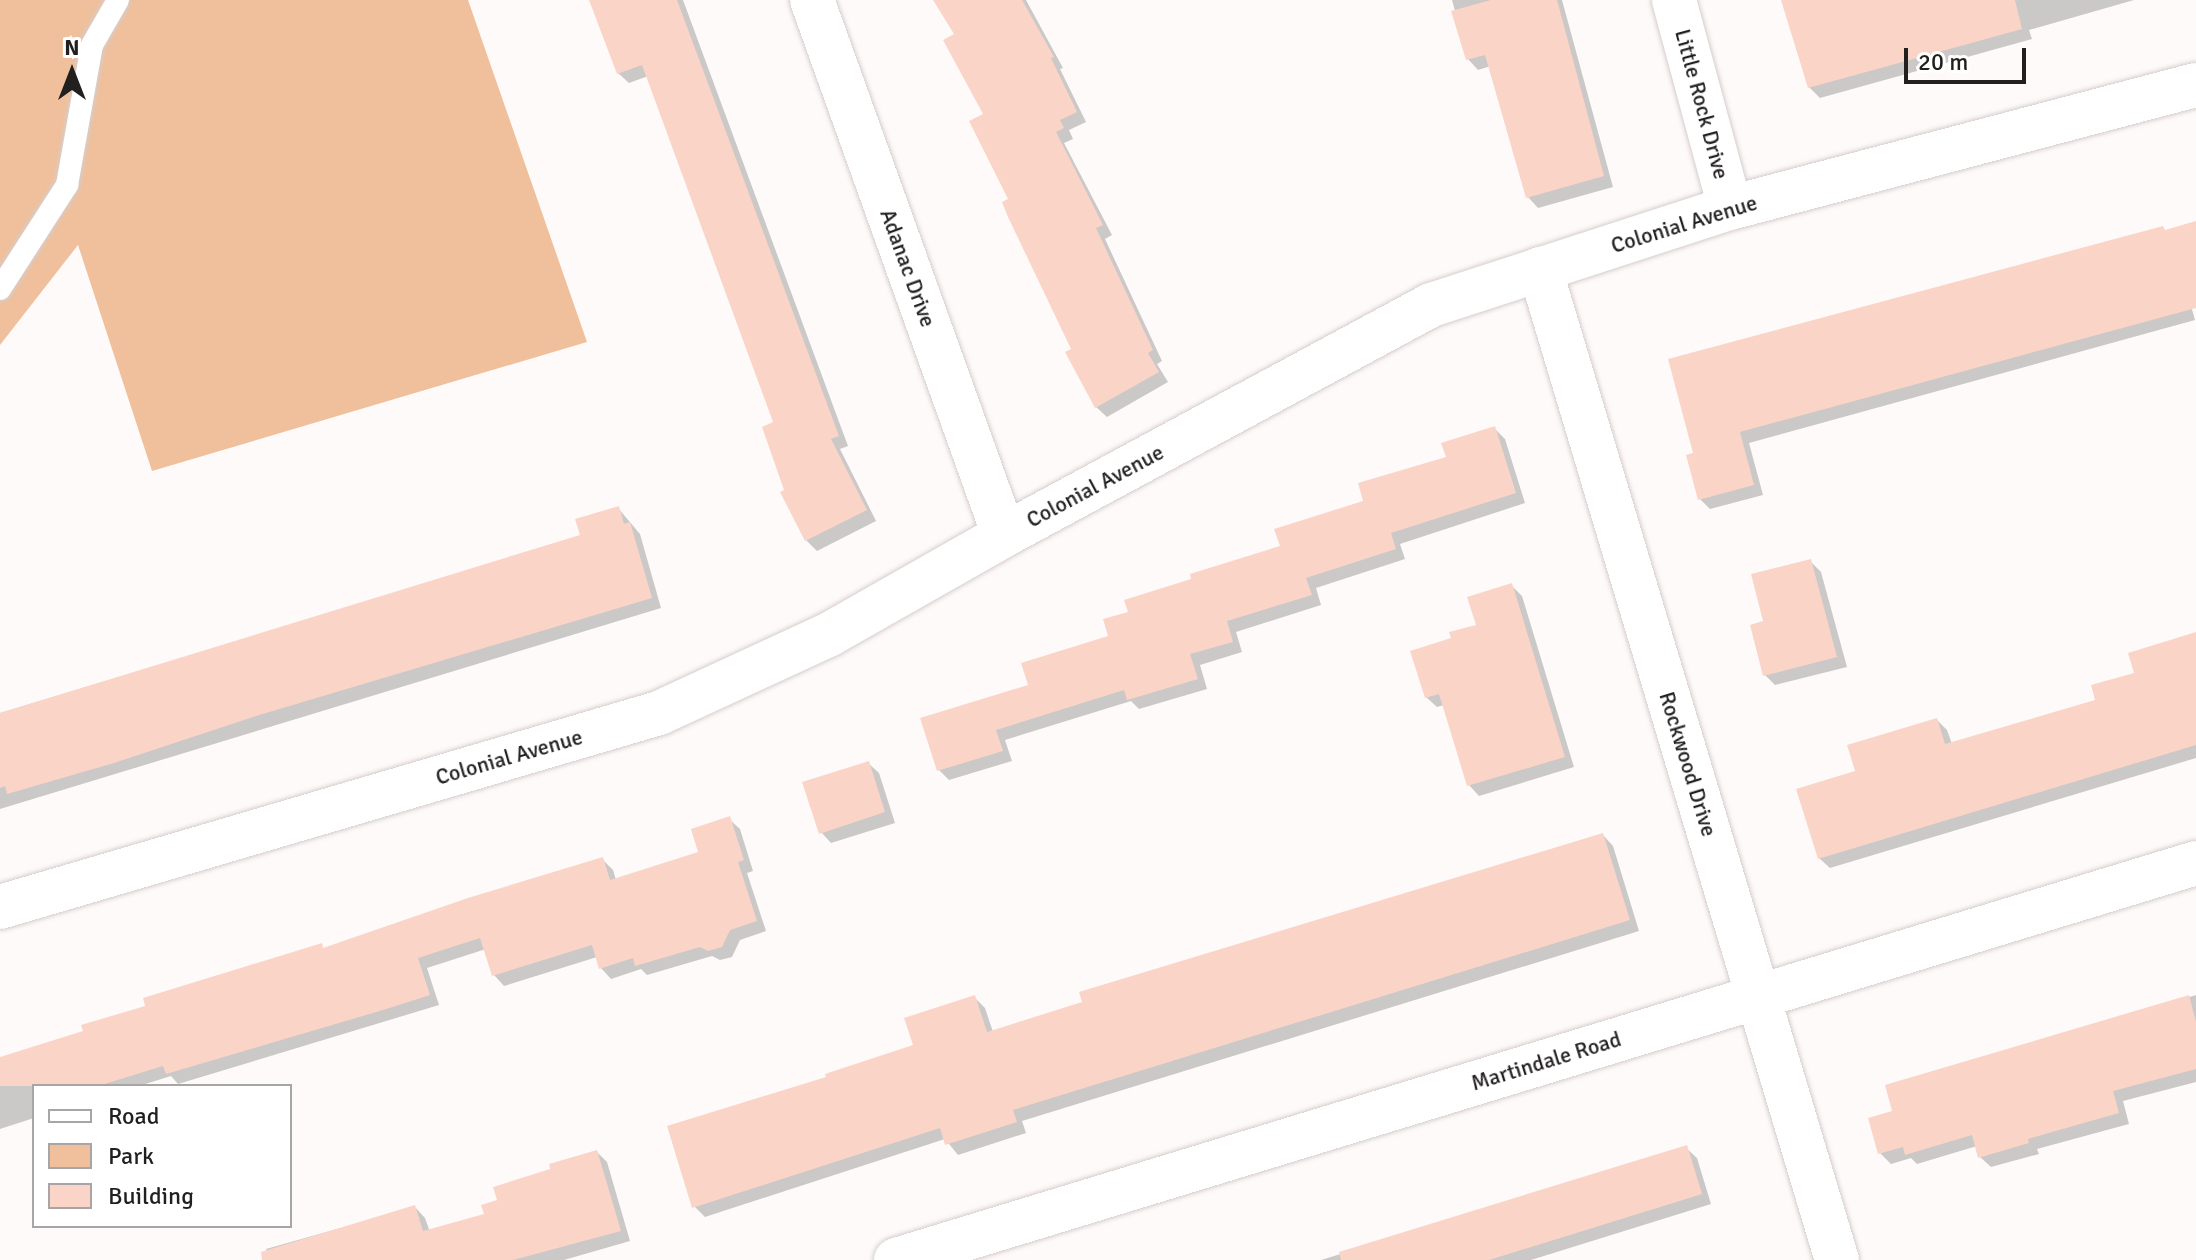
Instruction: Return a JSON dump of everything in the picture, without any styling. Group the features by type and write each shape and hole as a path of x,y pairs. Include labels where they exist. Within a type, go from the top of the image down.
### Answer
{"street":[{"name":"Adanac Drive","path":"812,0 1004,535"},
{"name":"Little Rock Drive","path":"1674,0 1730,208"},
{"name":"Colonial Avenue","path":"0,907 659,713 830,634 1004,535 1431,305 1730,208 2196,85"},
{"name":"Rockwood Drive","path":"1540,269 1837,1260"},
{"name":"Martindale Road","path":"896,1260 2196,863"}],"lane":[{"path":"0,289 67,185 92,45 118,0"}],"green space":[{"path":"0,0 468,0 587,342 152,471 78,245 0,345"}],"building":[{"path":"589,0 677,0 839,436 831,439 867,510 805,541 780,492 784,490 762,427 773,422 642,65 617,74"},
{"path":"933,0 1022,0 1054,57 1051,58 1077,112 1060,120 1064,128 1056,132 1103,225 1096,228 1153,350 1148,353 1159,372 1095,408 1065,352 1071,349 1008,217 1002,202 1008,199 969,121 983,114 943,40 954,34"},
{"path":"1491,0 1557,0 1604,176 1526,198 1485,55 1466,60 1451,11"},
{"path":"1781,0 2015,0 2022,29 1808,88"},
{"path":"2196,221 2196,308 1740,432 1754,485 1698,500 1686,455 1693,453 1668,359 2163,226 2165,230"},
{"path":"1495,426 1516,493 1391,533 1396,549 1306,578 1312,595 1227,621 1233,642 1190,654 1198,679 1127,700 1124,690 996,730 1003,751 937,771 920,718 1028,685 1021,663 1108,636 1103,619 1128,612 1124,600 1191,579 1190,574 1280,546 1274,529 1363,501 1358,483 1446,457 1441,443"},
{"path":"619,506 624,524 630,522 652,598 256,716 114,763 7,794 5,786 0,788 0,713 580,535 575,519"},
{"path":"1811,559 1837,657 1763,676 1750,625 1763,621 1751,574"},
{"path":"1512,583 1565,757 1467,786 1439,694 1425,698 1410,651 1451,638 1449,632 1476,625 1467,597"},
{"path":"2196,632 2196,745 1818,859 1796,789 1855,771 1847,745 1937,718 1945,744 2095,700 2091,685 2134,673 2128,653"},
{"path":"869,761 885,812 819,834 802,782"},
{"path":"730,816 744,860 738,862 757,921 730,930 722,947 708,951 700,947 635,966 633,958 599,969 592,945 492,976 480,938 418,958 430,995 383,1010 166,1074 163,1066 104,1084 0,1086 0,1057 83,1031 81,1025 145,1006 143,998 322,943 323,948 468,898 603,857 610,880 698,852 691,829"},
{"path":"1603,833 1630,920 1013,1110 1017,1122 945,1145 940,1128 692,1208 667,1126 826,1077 825,1074 913,1045 904,1018 975,995 987,1032 1082,1002 1079,992"},
{"path":"2189,995 2196,1022 2196,1069 2113,1091 2119,1113 2028,1139 2029,1143 1978,1158 1972,1135 1905,1155 1903,1147 1878,1154 1868,1118 1892,1111 1885,1085"},
{"path":"1687,1145 1702,1194 1489,1260 1341,1260 1339,1252"},
{"path":"597,1150 621,1231 513,1260 262,1260 261,1252 415,1205 423,1231 484,1214 481,1205 497,1200 493,1187 550,1169 549,1164"}]}
